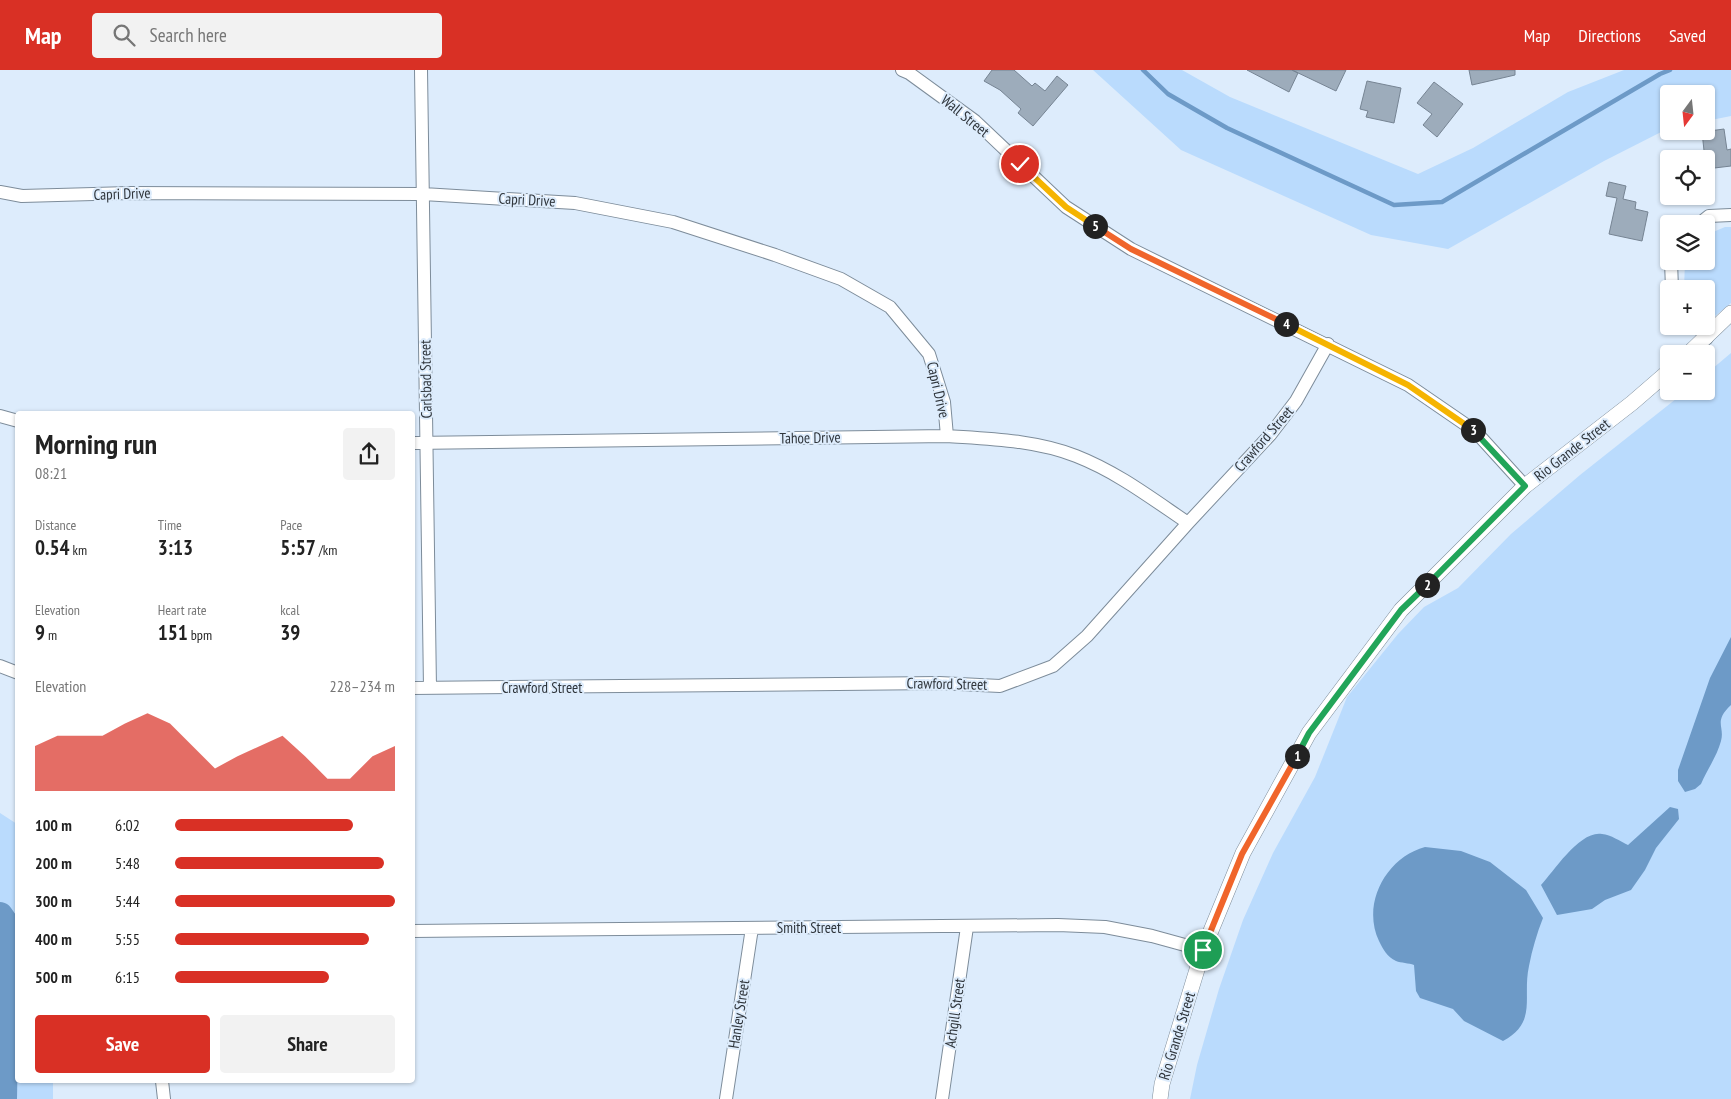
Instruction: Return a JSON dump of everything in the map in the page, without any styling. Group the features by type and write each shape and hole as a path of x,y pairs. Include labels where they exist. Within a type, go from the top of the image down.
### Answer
{"street":[{"name":"Carlsbad Street","path":"422,70 430,688"},
{"name":"Wall Street","path":"902,70 909,72 975,121 1066,207 1131,249 1328,344 1408,385 1475,431 1525,486"},
{"name":"Capri Drive","path":"0,192 22,196 129,193 423,194 574,203 673,222 775,254 841,279 890,307 929,354 944,402 947,436"},
{"path":"1715,216 1731,215"},
{"path":"1715,323 1731,313"},
{"name":"Crawford Street","path":"415,688 939,683 1000,686 1053,666 1087,636 1188,522 1270,434 1296,401 1328,344"},
{"name":"Rio Grande Street","path":"1160,1099 1162,1084 1203,950 1242,854 1309,733 1401,610 1525,486 1632,403 1660,379"},
{"path":"0,416 15,420"},
{"name":"Tahoe Drive","path":"415,443 947,436 1019,441 1074,455 1123,478 1188,522"},
{"path":"0,666 15,672"},
{"name":"Smith Street","path":"415,931 1058,925 1105,927 1203,950"},
{"name":"Achgill Street","path":"942,1099 967,927"},
{"name":"Hanley Street","path":"726,1099 752,928"},
{"path":"162,1083 164,1099"}],"shaded area":[{"path":"1093,70 1182,70 1230,97 1418,174 1473,148 1568,92 1624,70 1731,70 1731,116 1715,119 1715,85 1660,85 1660,133 1604,161 1448,249 1371,235 1181,150"},
{"path":"1725,227 1731,227 1731,303 1715,316 1715,280 1684,280 1685,270 1715,270 1715,231"},
{"path":"1731,353 1731,1099 1190,1099 1197,1065 1219,989 1243,920 1273,853 1315,777 1347,697 1398,634 1424,607 1458,588 1511,534 1580,475 1675,400 1715,400 1715,366"},
{"path":"1731,637 1731,705 1722,716 1721,741 1701,784 1695,789 1685,792 1678,781 1678,770 1710,678"},
{"path":"1670,807 1678,809 1679,819 1656,848 1645,870 1631,890 1605,900 1592,909 1557,915 1541,885 1576,845 1594,834 1602,834 1628,845"},
{"path":"0,813 15,823 15,1083 53,1083 53,1099 0,1099"},
{"path":"1425,847 1461,851 1490,862 1526,890 1543,918 1529,966 1525,1017 1521,1026 1514,1034 1503,1041 1464,1021 1453,1009 1420,998 1416,991 1414,965 1398,962 1390,957 1379,941 1374,926 1373,912 1381,884 1389,871 1399,861 1411,852"}],"building":[{"path":"992,70 1014,70 1032,86 1035,83 1045,91 1057,76 1068,85 1033,126 1018,113 1021,109 1000,90 984,81"},
{"path":"1247,70 1292,70 1298,73 1289,92"},
{"path":"1292,70 1346,70 1336,91"},
{"path":"1469,70 1515,70 1515,75 1472,85"},
{"path":"1367,81 1401,88 1394,123 1366,117 1368,111 1360,109"},
{"path":"1434,82 1463,104 1437,137 1423,125 1432,114 1417,103"},
{"path":"1724,129 1727,150 1731,149 1731,166 1715,168 1715,150 1704,150 1703,140 1715,140 1715,130"},
{"path":"1609,182 1626,186 1623,199 1636,202 1635,209 1648,212 1642,241 1609,234 1617,198 1606,196"}],"waterway":[{"path":"1143,70 1168,94 1227,128 1394,205 1442,202 1660,74 1670,70"},
{"path":"0,915 7,925 4,1099"}],"route":[{"path":"1020,164 1066,207 1131,249 1328,344 1408,385 1475,431 1525,486 1401,610 1309,733 1242,854 1203,950"}]}
